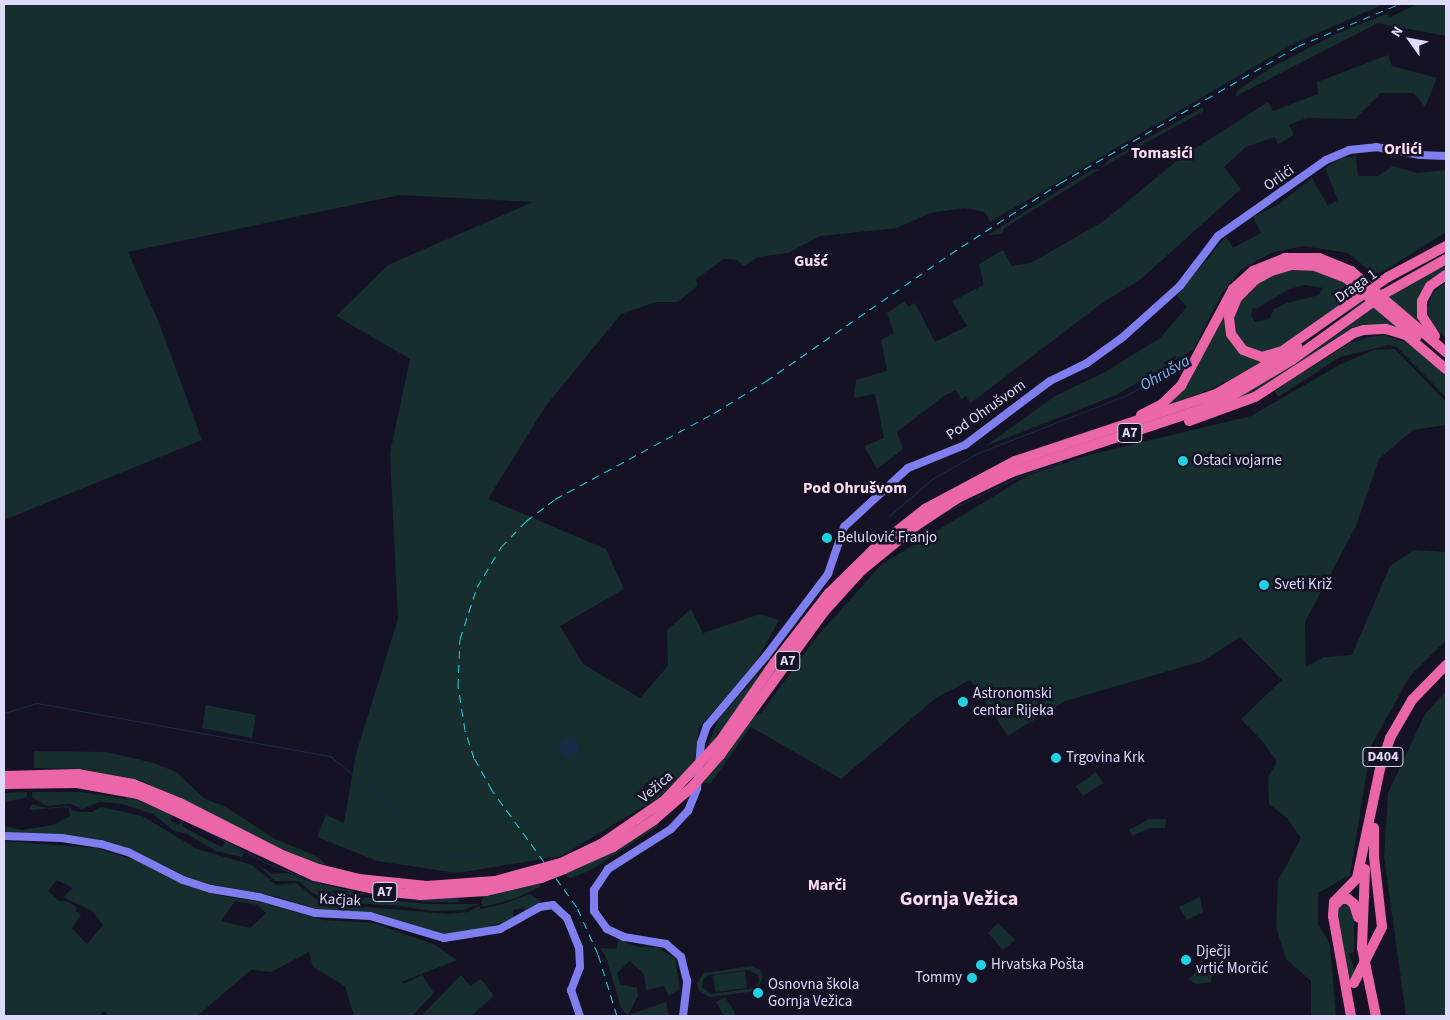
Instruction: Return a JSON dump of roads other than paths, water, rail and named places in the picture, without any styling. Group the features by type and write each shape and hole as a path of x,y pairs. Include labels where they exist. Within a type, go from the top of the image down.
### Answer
{"highway":[{"path":"1236,292 1229,317 1231,334 1243,350 1262,356 1288,354 1388,277 1446,246"},
{"name":"Draga 1","path":"1288,354 1382,286 1446,250"},
{"name":"Draga 1","path":"1288,354 1384,294 1446,259"},
{"path":"961,492 976,475 1016,456 1152,410 1171,396 1186,377 1236,292 1260,276 1292,265 1326,268 1361,283 1446,352"},
{"path":"1446,275 1433,283 1424,298 1421,311 1425,322 1446,347"},
{"path":"1395,312 1446,364"},
{"path":"961,492 1056,460 1245,402 1364,330 1386,329 1406,335 1446,369"},
{"name":"A7","path":"4,776 87,775 133,784 166,796 276,852 337,874 405,885 453,886 495,881 562,866 613,847 654,820 692,787 720,755 837,597 902,536 961,492 1034,463 1200,410 1241,391 1288,354"},
{"name":"Vežica","path":"562,866 601,844 665,800 720,740 780,655 829,593 883,541 961,492"},
{"name":"D404","path":"1376,1016 1367,981 1362,949 1360,915 1367,841 1374,800 1385,751 1400,718 1424,685 1446,665"},
{"path":"4,771 63,770 102,773 150,786 166,796"},
{"name":"A7","path":"4,784 66,782 122,790 176,810 275,860 343,884 388,892 452,894 486,891 541,878 562,866"},
{"path":"4,788 52,786 122,790"},
{"path":"1351,1016 1354,983 1382,927 1374,857 1374,800"},
{"path":"1351,1016 1333,911 1337,896 1358,878 1367,841"},
{"path":"1333,911 1339,900 1346,898 1354,904 1360,915"}],"street":[{"name":"Orlići","path":"1160,304 1180,286 1225,230 1333,156 1349,150 1376,147 1420,156 1446,156"},
{"name":"Pod Ohrušvom","path":"684,1015 685,967 677,952 666,944 617,935 603,925 592,901 596,884 603,873 671,829 688,811 697,789 701,743 707,726 774,646 828,574 844,527 908,468 971,441 1050,381 1098,356 1160,304"},
{"name":"Kačjak","path":"4,836 62,838 101,844 128,852 183,880 211,889 259,897 315,913 370,916 444,938 500,929 540,908 553,906 567,918 578,948 580,967 571,990 580,1016"}],"water":[{"path":"569,737 576,740 579,747 576,754 569,757 562,754 559,747 562,740"}],"waterway":[{"path":"1388,195 1395,207 1412,222 1421,238 1424,252"},
{"name":"Ohrušva","path":"1431,273 1442,273"},
{"name":"Ohrušva","path":"1391,299 1397,293"},
{"name":"Ohrušva","path":"1239,336 1265,327 1300,308 1340,305"},
{"name":"Ohrušva","path":"1366,313 1376,311"},
{"path":"1352,340 1388,334"},
{"name":"Ohrušva","path":"1206,349 1230,339"},
{"name":"Ohrušva","path":"889,516 932,479 978,453 1127,395 1190,358"},
{"path":"1283,385 1303,372"},
{"path":"947,511 1018,477 1062,462"},
{"path":"4,713 37,703 330,756 450,854 468,856 490,851"},
{"path":"126,797 142,801"},
{"path":"206,831 264,862 321,884"}],"railway":[{"path":"617,1016 598,954 577,907 492,790 474,758 465,730 458,686 460,639 477,587 501,547 526,521 555,499 714,413 766,381 950,254 1060,183 1298,46 1399,4"}],"place":[{"name":"Ostaci vojarne","path":"1183,461"},
{"name":"Belulović Franjo","path":"827,538"},
{"name":"Sveti Križ","path":"1264,585"},
{"name":"Astronomski centar Rijeka","path":"963,702"},
{"name":"Trgovina Krk","path":"1056,758"},
{"name":"Dječji vrtić Morčić","path":"1186,960"},
{"name":"Hrvatska Pošta","path":"981,965"},
{"name":"Tommy","path":"972,978"},
{"name":"Osnovna škola Gornja Vežica","path":"758,993"}],"district":[{"name":"Orlići","path":"1403,149"},
{"name":"Tomasići","path":"1162,153"},
{"name":"Gušć","path":"811,261"},
{"name":"Pod Ohrušvom","path":"855,488"},
{"name":"Marči","path":"827,885"},
{"name":"Gornja Vežica","path":"959,899"}]}
